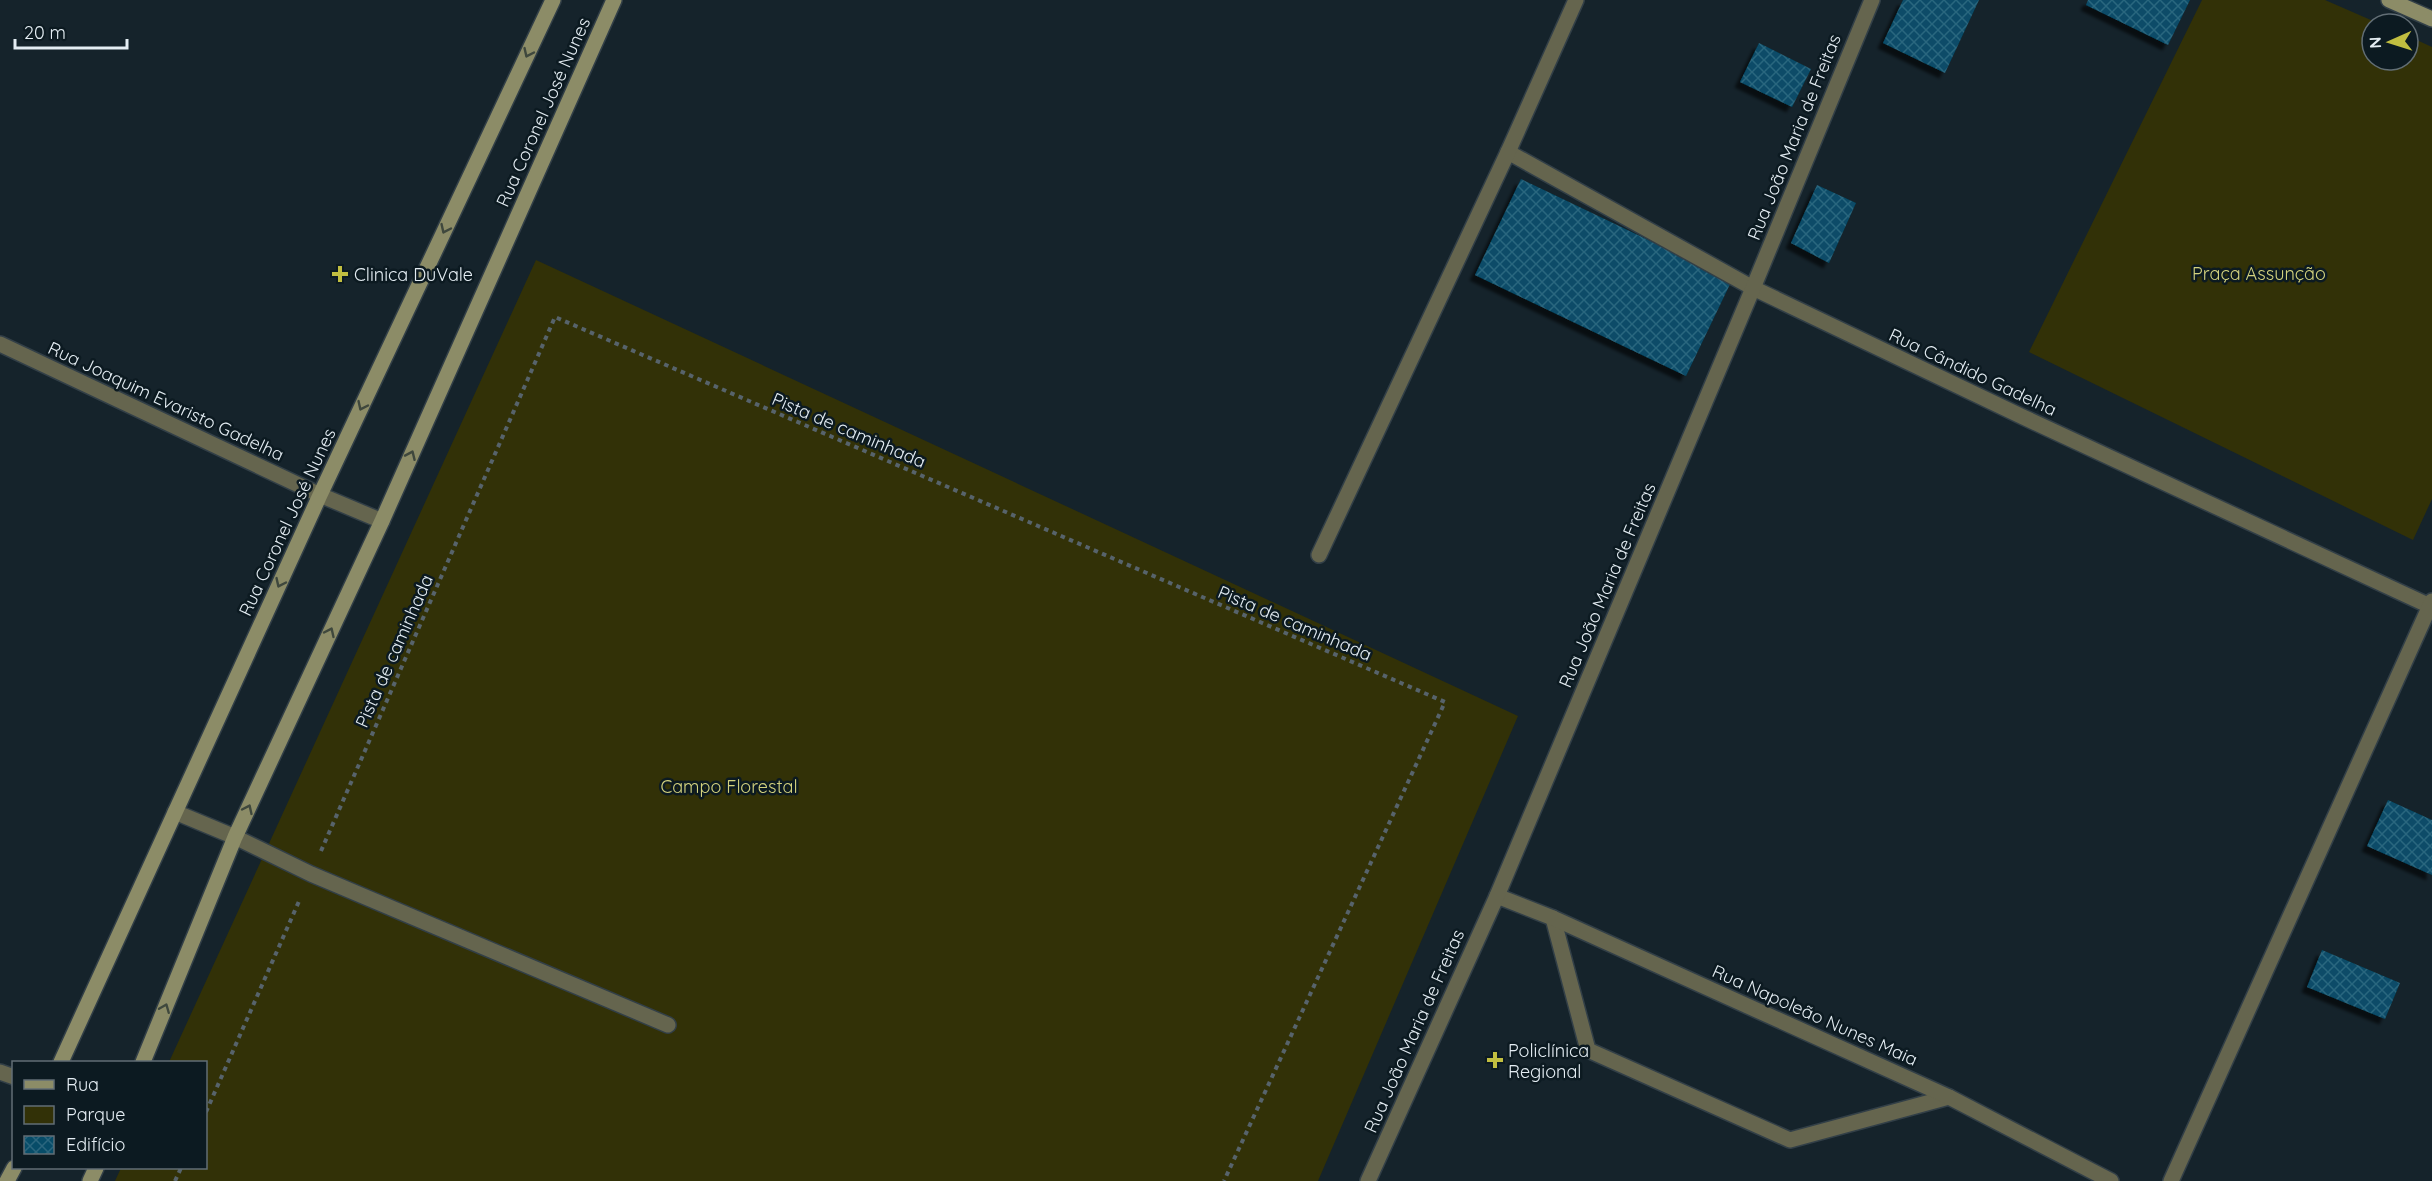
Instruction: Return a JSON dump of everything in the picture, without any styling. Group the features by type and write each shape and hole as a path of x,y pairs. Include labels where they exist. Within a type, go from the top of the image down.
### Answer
{"street":[{"name":"Rua Coronel José Nunes","path":"62,1061 320,495 553,0"},
{"name":"Rua Coronel José Nunes","path":"142,1061 235,837 382,521 614,0"},
{"path":"1319,555 1508,152 1576,0"},
{"name":"Rua João Maria de Freitas","path":"1368,1181 1497,896 1872,0"},
{"path":"2388,0 2432,19"},
{"name":"Rua Cândido Gadelha","path":"1508,152 1753,288 2023,417 2431,605"},
{"name":"Rua Joaquim Evaristo Gadelha","path":"0,344 320,495 382,521"},
{"path":"2171,1181 2431,605"},
{"path":"175,812 235,837 311,874 668,1025"},
{"name":"Rua Napoleão Nunes Maia","path":"1497,896 1553,918 1949,1097 2110,1181"},
{"path":"1553,918 1588,1050 1790,1140 1949,1097"}],"path":[{"name":"Pista de caminhada","path":"207,1110 555,318 1445,702 1224,1181"}],"green space":[{"name":"Praça Assunção","path":"2202,0 2325,0 2360,15 2360,72 2420,72 2420,42 2432,47 2432,499 2413,540 2029,352"},
{"name":"Campo Florestal","path":"536,260 1518,716 1318,1181 115,1181 121,1169 207,1169 207,1061 169,1061"}],"building":[{"path":"1903,0 1979,0 1945,73 1883,43"},
{"path":"2088,0 2190,0 2168,45 2086,5"},
{"path":"1759,43 1811,69 1792,107 1740,82"},
{"path":"1521,179 1732,280 1686,376 1475,275"},
{"path":"1817,185 1856,203 1829,263 1791,243"},
{"path":"2388,800 2432,820 2432,875 2367,846"},
{"path":"2322,950 2400,983 2385,1019 2307,987"}],"place":[{"name":"Clinica DuVale","path":"340,274"},
{"name":"Policlínica Regional","path":"1495,1060"}]}
